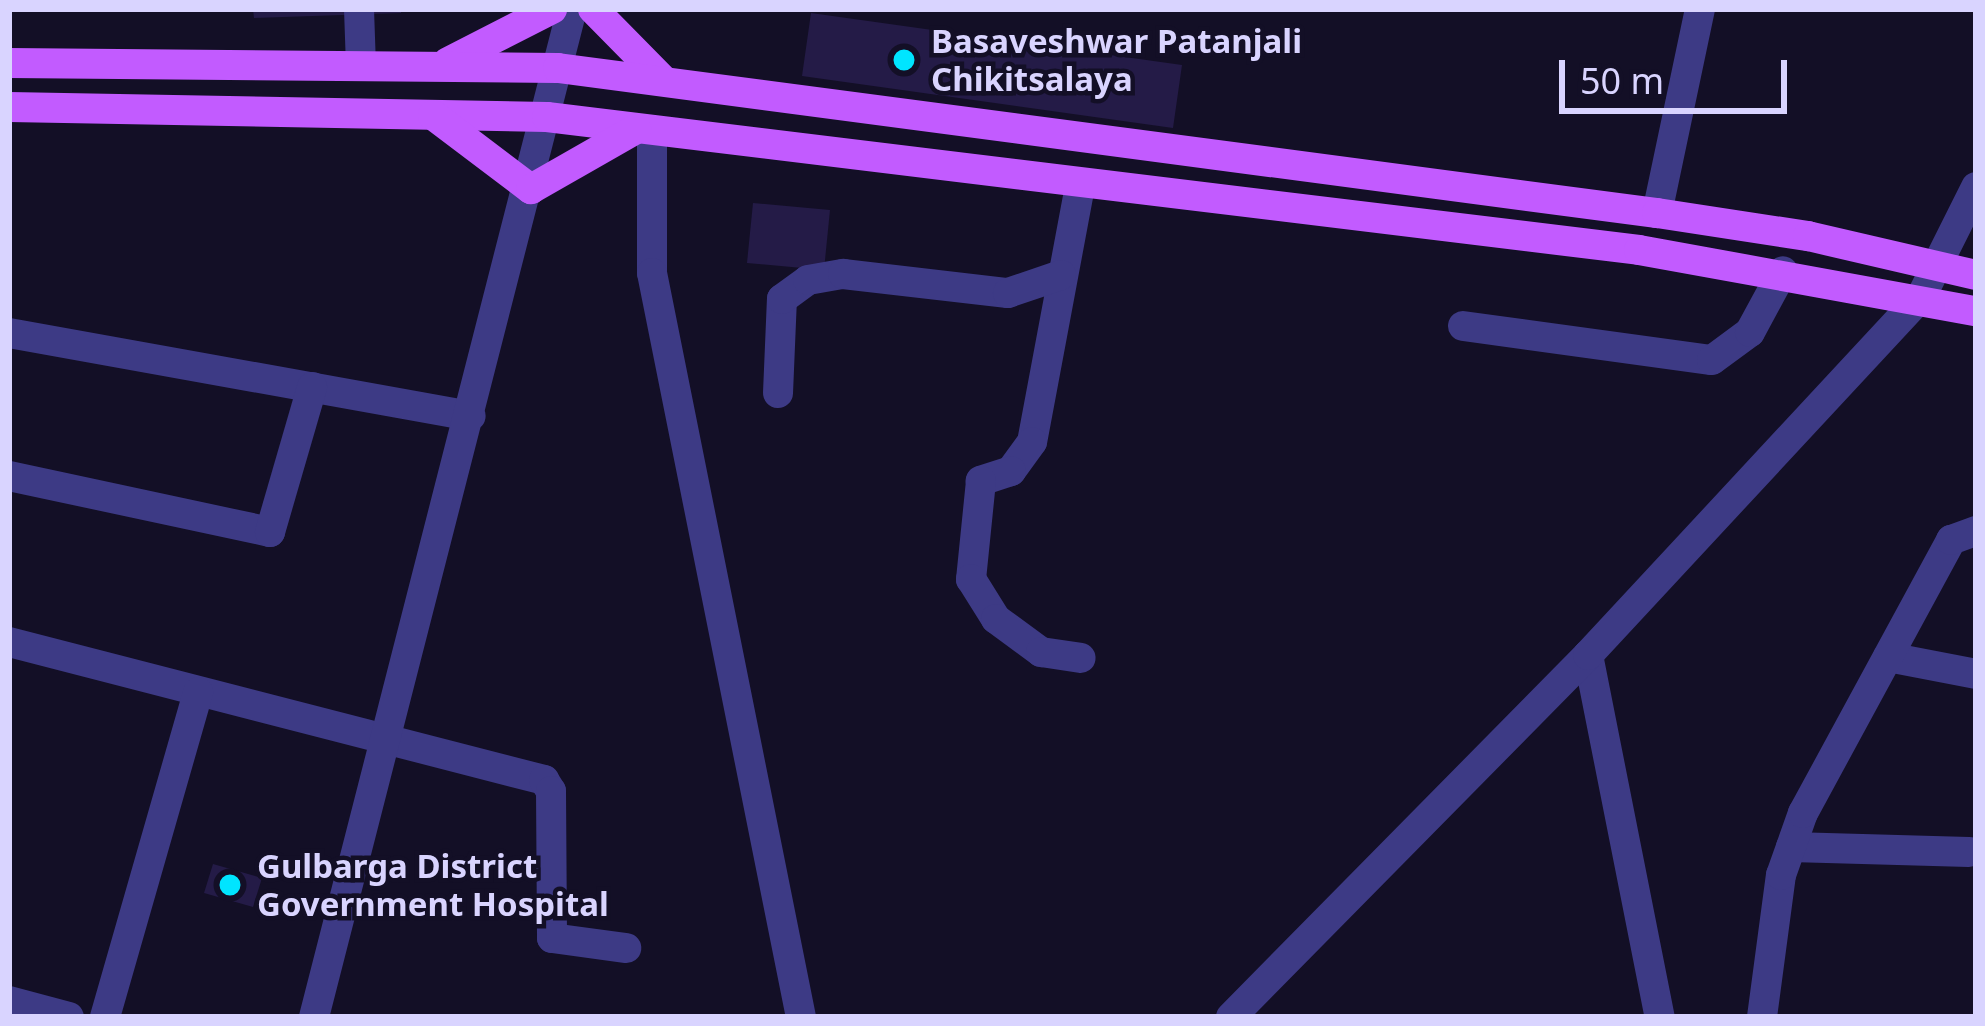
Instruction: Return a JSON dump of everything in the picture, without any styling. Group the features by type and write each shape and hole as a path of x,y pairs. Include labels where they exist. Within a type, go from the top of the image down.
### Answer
{"main road":[{"path":"437,67 552,9"},
{"path":"593,9 667,83"},
{"path":"9,63 558,68 1657,213 1976,274"},
{"path":"9,107 547,117 1784,271 1976,311"},
{"path":"433,115 531,189 644,130"}],"street":[{"path":"359,9 361,66"},
{"path":"314,1017 531,189 572,9"},
{"path":"1657,213 1700,9"},
{"path":"644,130 652,273 801,1017"},
{"path":"1080,186 1033,442 1011,471 981,481 971,579 996,619 1042,652 1081,658"},
{"path":"1231,1017 1588,656 1921,297 1976,187"},
{"path":"1463,326 1712,360 1750,332 1784,271"},
{"path":"778,393 782,299 808,280 843,274 1008,293 1060,275"},
{"path":"9,333 471,416"},
{"path":"9,476 271,532 312,387"},
{"path":"1762,1017 1791,847 1952,540 1976,531"},
{"path":"9,642 547,781 552,938 626,948"},
{"path":"1588,656 1660,1017"},
{"path":"1888,657 1976,674"},
{"path":"105,1017 198,692"},
{"path":"1791,847 1970,852"},
{"path":"9,1001 69,1017"}],"building":[{"path":"253,9 401,9 401,13 254,18"},
{"path":"811,13 1182,65 1173,128 802,76"},
{"path":"753,203 830,210 824,270 747,263"},
{"path":"213,864 262,878 253,907 204,893"}],"place":[{"name":"Basaveshwar Patanjali Chikitsalaya","path":"904,60"},
{"name":"Gulbarga District Government Hospital","path":"230,885"}]}
